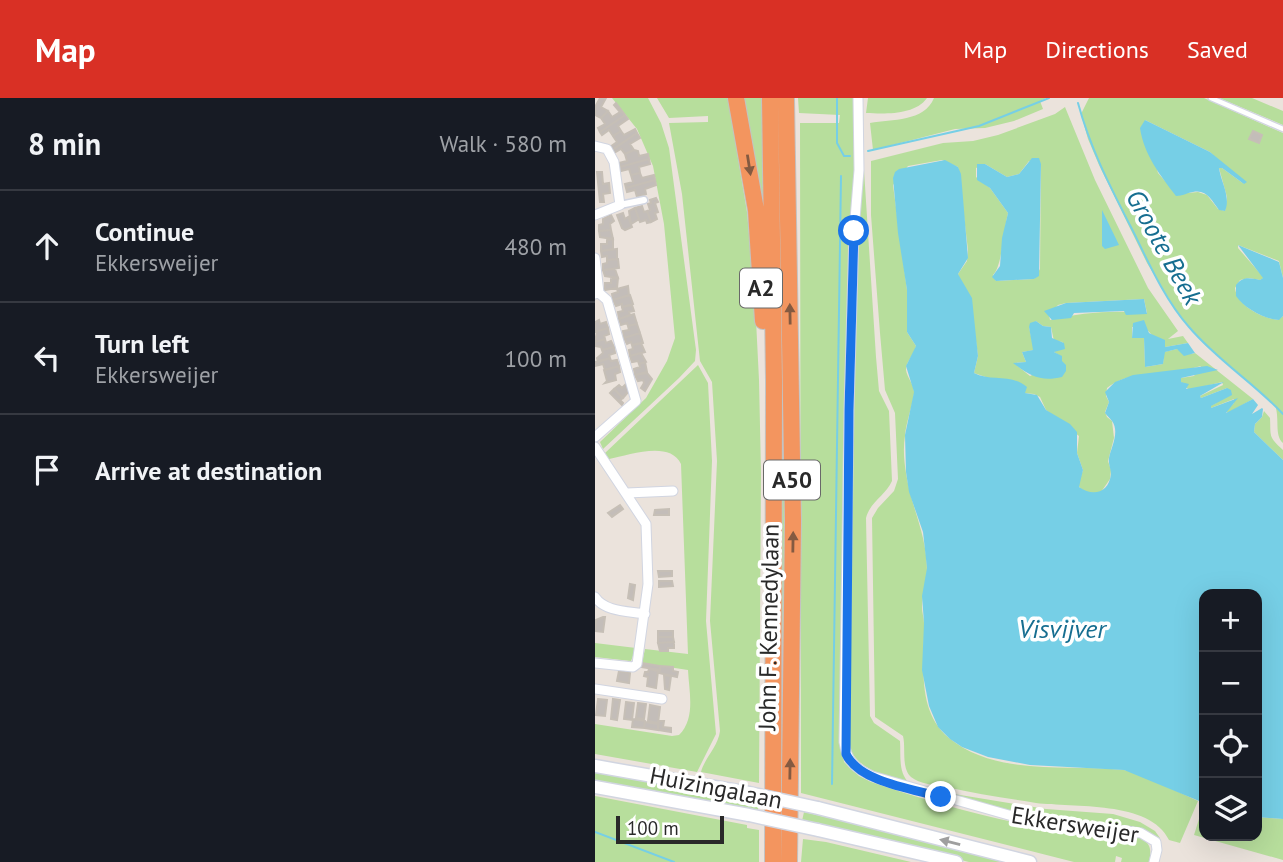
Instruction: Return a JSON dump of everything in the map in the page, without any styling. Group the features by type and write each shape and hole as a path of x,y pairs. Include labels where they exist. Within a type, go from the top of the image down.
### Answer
{"highway":[{"name":"A2","path":"736,98 755,210 774,480"},
{"name":"John F. Kennedylaan","path":"769,98 774,480 773,862"},
{"name":"John F. Kennedylaan","path":"786,98 793,521 789,862"}],"main road":[{"name":"Huizingalaan","path":"595,766 818,808 1030,862"},
{"name":"Huizingalaan","path":"595,787 749,815 956,862"}],"street":[{"name":"Ekkersweijer","path":"858,98 861,170 854,231 849,410 846,754 854,767 872,776 1019,818 1075,829 1141,833 1156,842 1154,862"},
{"path":"595,146 607,149 614,162 620,205"},
{"path":"595,215 620,205 644,200"},
{"path":"595,258 597,293 607,300 636,401 595,437"},
{"path":"595,663 633,667 638,664 648,584 646,524 596,452"},
{"path":"627,493 673,491"},
{"path":"595,597 606,607 645,614"},
{"path":"595,689 662,699"}],"lane":[{"path":"1211,98 1283,129"}],"green space":[{"path":"612,98 648,98 661,123 669,148 696,350 695,361 603,449 600,442 646,398 667,361 675,338 664,224 653,166 637,129"},
{"path":"657,98 728,98 747,212 755,300 761,473 759,783 701,772 720,731 710,621 717,461 712,382 700,361 682,194 669,123 708,122 708,116 669,118"},
{"path":"742,98 762,98 764,208"},
{"path":"798,98 855,98 856,153 841,740 844,762 859,776 871,782 971,812 1073,833 1118,834 1142,839 1149,846 1149,862 1121,862 1122,858 1116,856 1115,862 1074,862 801,793 800,123 839,123 840,115 799,113"},
{"path":"868,98 927,98 922,104 908,110 866,113"},
{"path":"934,98 1046,98 1040,101 1043,109 1014,121 985,128 955,129 873,150 870,123 915,115 929,106"},
{"path":"1089,98 1204,98 1283,133 1283,278 1279,261 1238,245 1264,278 1240,280 1235,288 1240,300 1251,310 1278,320 1283,316 1283,443 1279,436 1275,405 1205,345 1180,317 1147,263 1099,165 1081,114","holes":["1145,120 1210,152 1244,184 1219,168 1227,197 1225,211 1218,209 1207,195 1188,193 1165,181 1158,173"]},
{"path":"1219,98 1252,98 1283,111 1283,125"},
{"path":"1065,107 1095,180 1148,288 1178,331 1168,339 1183,336 1188,343 1165,347 1145,327 1132,327 1132,338 1144,338 1145,367 1163,364 1164,352 1177,349 1195,353 1253,399 1228,413 1226,411 1234,403 1234,399 1211,408 1227,388 1201,398 1200,396 1223,385 1222,382 1189,390 1180,381 1181,378 1194,376 1201,366 1177,372 1131,377 1115,383 1107,388 1106,396 1109,402 1105,412 1112,421 1114,438 1108,461 1110,479 1101,492 1083,490 1078,485 1083,470 1077,453 1079,436 1046,410 1040,397 974,373 978,356 975,334 958,274 967,261 968,250 958,167 942,160 908,166 893,185 907,290 907,332 916,346 906,366 914,394 904,454 908,485 922,533 926,558 927,575 922,607 926,699 938,727 949,738 989,759 1033,766 1124,770 1140,774 1198,801 1180,843 1169,840 1159,827 1145,818 1128,812 1089,806 1036,803 918,781 911,777 906,768 903,736 875,717 872,518 894,491 898,479 895,413 885,390 880,333 871,215 871,161 943,143 973,141 998,135 1055,114","holes":["1029,161 1041,164 1040,269 1034,279 996,281 993,275 1001,256 1008,213 990,188 976,177 976,168 985,164 1007,177 1019,174","1144,299 1147,313 1098,312 1050,320 1049,315 1058,305","1036,321 1051,327 1054,341 1063,342 1054,352 1062,357 1062,361 1030,376 1014,363 1026,362 1022,352 1034,350 1029,327"]},
{"path":"864,170 879,391 889,411 892,481 871,507 866,518 870,716 874,723 900,741 902,769 909,783 865,766 858,761 848,745 855,325 858,234"},
{"path":"698,365 708,383 712,461 706,621 716,734 697,772 595,754 595,724 672,736 679,735 688,721 688,670 642,663 645,649 688,654 681,464 676,457 659,451 638,452 609,459 605,453"},
{"path":"783,376 784,862 779,862 779,403"},
{"path":"1264,411 1270,418 1273,439 1283,450 1283,460 1254,432 1255,424"},
{"path":"595,643 636,648 631,661 595,657"},
{"path":"595,770 670,782 758,802 758,811 595,781"},
{"path":"942,792 1046,809 1113,814 1140,822 1155,831 1160,838 1019,814"},
{"path":"595,796 747,825 747,828 759,830 759,862 595,862"},
{"path":"804,812 1016,862 969,862 802,821"},
{"path":"1262,817 1283,819 1283,860 1215,841 1262,841"},
{"path":"1199,819 1199,836 1194,835"},
{"path":"803,839 826,842 911,862 801,862"}],"water":[{"path":"1145,120 1210,152 1247,182 1244,184 1219,168 1226,195 1225,211 1219,210 1209,196 1202,192 1176,196 1145,147 1140,128"},
{"path":"1032,158 1039,158 1041,164 1039,276 1034,279 996,281 992,277 1000,266 1002,238 1008,213 990,188 977,180 977,164 985,164 1007,177 1019,174"},
{"name":"Visvijver","path":"945,160 958,167 961,174 968,258 958,274 972,298 978,356 974,373 1021,383 1027,387 1025,393 1037,395 1046,410 1070,424 1077,432 1077,453 1083,470 1079,487 1095,492 1104,489 1110,480 1109,458 1115,430 1105,413 1109,402 1105,392 1115,382 1133,375 1207,366 1218,370 1181,378 1181,382 1189,384 1186,389 1224,382 1200,396 1201,398 1227,388 1231,390 1232,395 1211,408 1238,398 1226,413 1253,399 1258,405 1252,414 1263,409 1254,432 1283,460 1283,819 1262,817 1262,589 1199,589 1199,801 1124,770 1030,765 988,757 962,747 938,727 929,706 922,670 922,596 927,568 923,532 909,492 906,472 905,435 914,392 906,366 916,346 907,332 907,290 893,178 899,169"},
{"path":"1102,210 1119,245 1105,249 1102,246"},
{"path":"1238,245 1279,262 1283,278 1283,316 1279,320 1255,312 1236,296 1236,285 1241,280 1263,278"},
{"path":"1144,299 1147,314 1126,315 1124,311 1074,313 1071,318 1052,320 1044,311 1066,303"},
{"path":"1144,320 1149,333 1165,340 1165,347 1188,343 1195,353 1184,356 1177,349 1165,352 1163,364 1145,367 1144,338 1132,338 1133,323"},
{"path":"1036,321 1051,327 1052,338 1064,343 1065,349 1054,352 1062,356 1066,365 1062,377 1036,377 1013,363 1026,362 1022,352 1033,350 1029,327 1030,323"}],"building":[{"path":"600,98 606,98 601,107 608,111 601,118 595,115 595,107"},
{"path":"616,103 625,115 600,132 598,128 605,124 601,118 608,111 612,117 620,112 614,105"},
{"path":"625,115 628,119 618,126 621,131 613,136 609,130 602,135 600,132"},
{"path":"635,129 637,133 612,150 610,147 617,142 613,136 621,131 624,135"},
{"path":"1253,131 1262,135 1259,143 1249,139"},
{"path":"637,133 640,138 630,144 634,150 625,154 621,149 614,153 612,150"},
{"path":"638,151 639,156 648,154 649,159 620,167 619,163 627,161 625,154"},
{"path":"649,159 650,164 639,167 640,173 631,175 629,169 621,171 620,167"},
{"path":"597,172 602,172 603,184 609,183 610,193 603,194 604,202 600,202"},
{"path":"640,173 642,178 654,175 655,180 626,188 625,184 633,182 631,175"},
{"path":"655,180 656,185 645,189 646,194 637,197 635,190 627,192 626,188"},
{"path":"656,198 657,219 651,222 647,211 650,210 648,204"},
{"path":"642,206 651,222 640,222 635,208"},
{"path":"635,208 639,219 631,224 629,211"},
{"path":"623,213 632,227 625,230 617,215"},
{"path":"611,215 614,221 610,224 611,230 599,231 603,219"},
{"path":"611,230 613,239 600,237 599,231"},
{"path":"613,239 613,249 601,251 601,244 607,244 607,240"},
{"path":"617,249 617,259 607,260 607,256 602,257 601,251"},
{"path":"618,259 619,268 603,270 603,264 607,263 607,260"},
{"path":"615,269 618,278 605,276 603,270"},
{"path":"618,278 617,288 605,290 605,283 611,283 611,279"},
{"path":"628,286 629,295 613,300 612,294 618,292 617,289"},
{"path":"630,295 633,304 616,306 613,300"},
{"path":"632,305 634,311 619,319 618,312 623,311 622,307"},
{"path":"634,314 637,324 621,325 619,319"},
{"path":"599,320 600,324 606,322 608,328 595,332 595,322"},
{"path":"637,324 640,333 624,338 623,331 629,330 628,326"},
{"path":"608,328 609,334 604,336 605,339 595,342 597,331"},
{"path":"640,333 643,343 627,344 624,338"},
{"path":"605,339 606,343 611,341 614,347 602,350 601,347 595,346 595,342"},
{"path":"641,343 645,352 630,356 632,345"},
{"path":"614,347 615,353 609,355 610,358 598,362 597,358 603,353 602,350"},
{"path":"641,353 646,362 632,362 630,356"},
{"path":"610,358 611,361 617,360 619,366 605,370 603,364 595,366 595,362"},
{"path":"645,362 647,372 635,375 634,369"},
{"path":"619,366 620,372 615,374 616,380 605,383 607,381 604,370"},
{"path":"647,373 652,379 645,391 641,388 643,380 638,381 635,375"},
{"path":"627,383 629,391 623,398 614,389 619,385 622,388"},
{"path":"614,389 623,398 620,400 622,405 610,393"},
{"path":"620,505 623,509 612,517 608,513"},
{"path":"669,509 669,515 654,515 655,510"},
{"path":"658,571 672,571 672,576 659,577"},
{"path":"659,581 672,581 673,586 659,587"},
{"path":"630,584 635,585 633,600 628,598"},
{"path":"603,617 603,632 595,631 596,620"},
{"path":"658,631 673,631 673,637 658,637"},
{"path":"658,637 673,637 674,642 658,643"},
{"path":"674,642 674,648 660,651 658,643"},
{"path":"642,663 660,666 660,670 641,667"},
{"path":"660,666 673,667 673,671 678,672 677,677 659,673"},
{"path":"649,669 658,671 656,688 647,686 648,677 644,676"},
{"path":"619,671 630,673 629,683 617,681"},
{"path":"664,675 671,676 669,690 665,689"},
{"path":"598,699 607,700 605,716 596,715"},
{"path":"613,699 620,700 617,720 611,719"},
{"path":"626,702 634,703 632,720 624,719"},
{"path":"638,703 646,704 644,719 636,718"},
{"path":"650,705 660,707 658,723 648,721"},
{"path":"633,719 645,721 644,728 632,727"},
{"path":"659,721 664,721 663,727 671,728 671,732 658,730"},
{"path":"645,722 658,724 658,730 644,728"}],"waterway":[{"name":"Groote Beek","path":"837,98 837,143 844,156 850,156"},
{"name":"Groote Beek","path":"868,151 979,126 1049,98"},
{"name":"Groote Beek","path":"1078,103 1103,170 1173,306 1200,339 1283,414"},
{"path":"832,784 841,176"},
{"path":"595,832 674,862"}],"route":[{"path":"854,231 844,743 846,754 854,767 888,782 941,797"}]}
